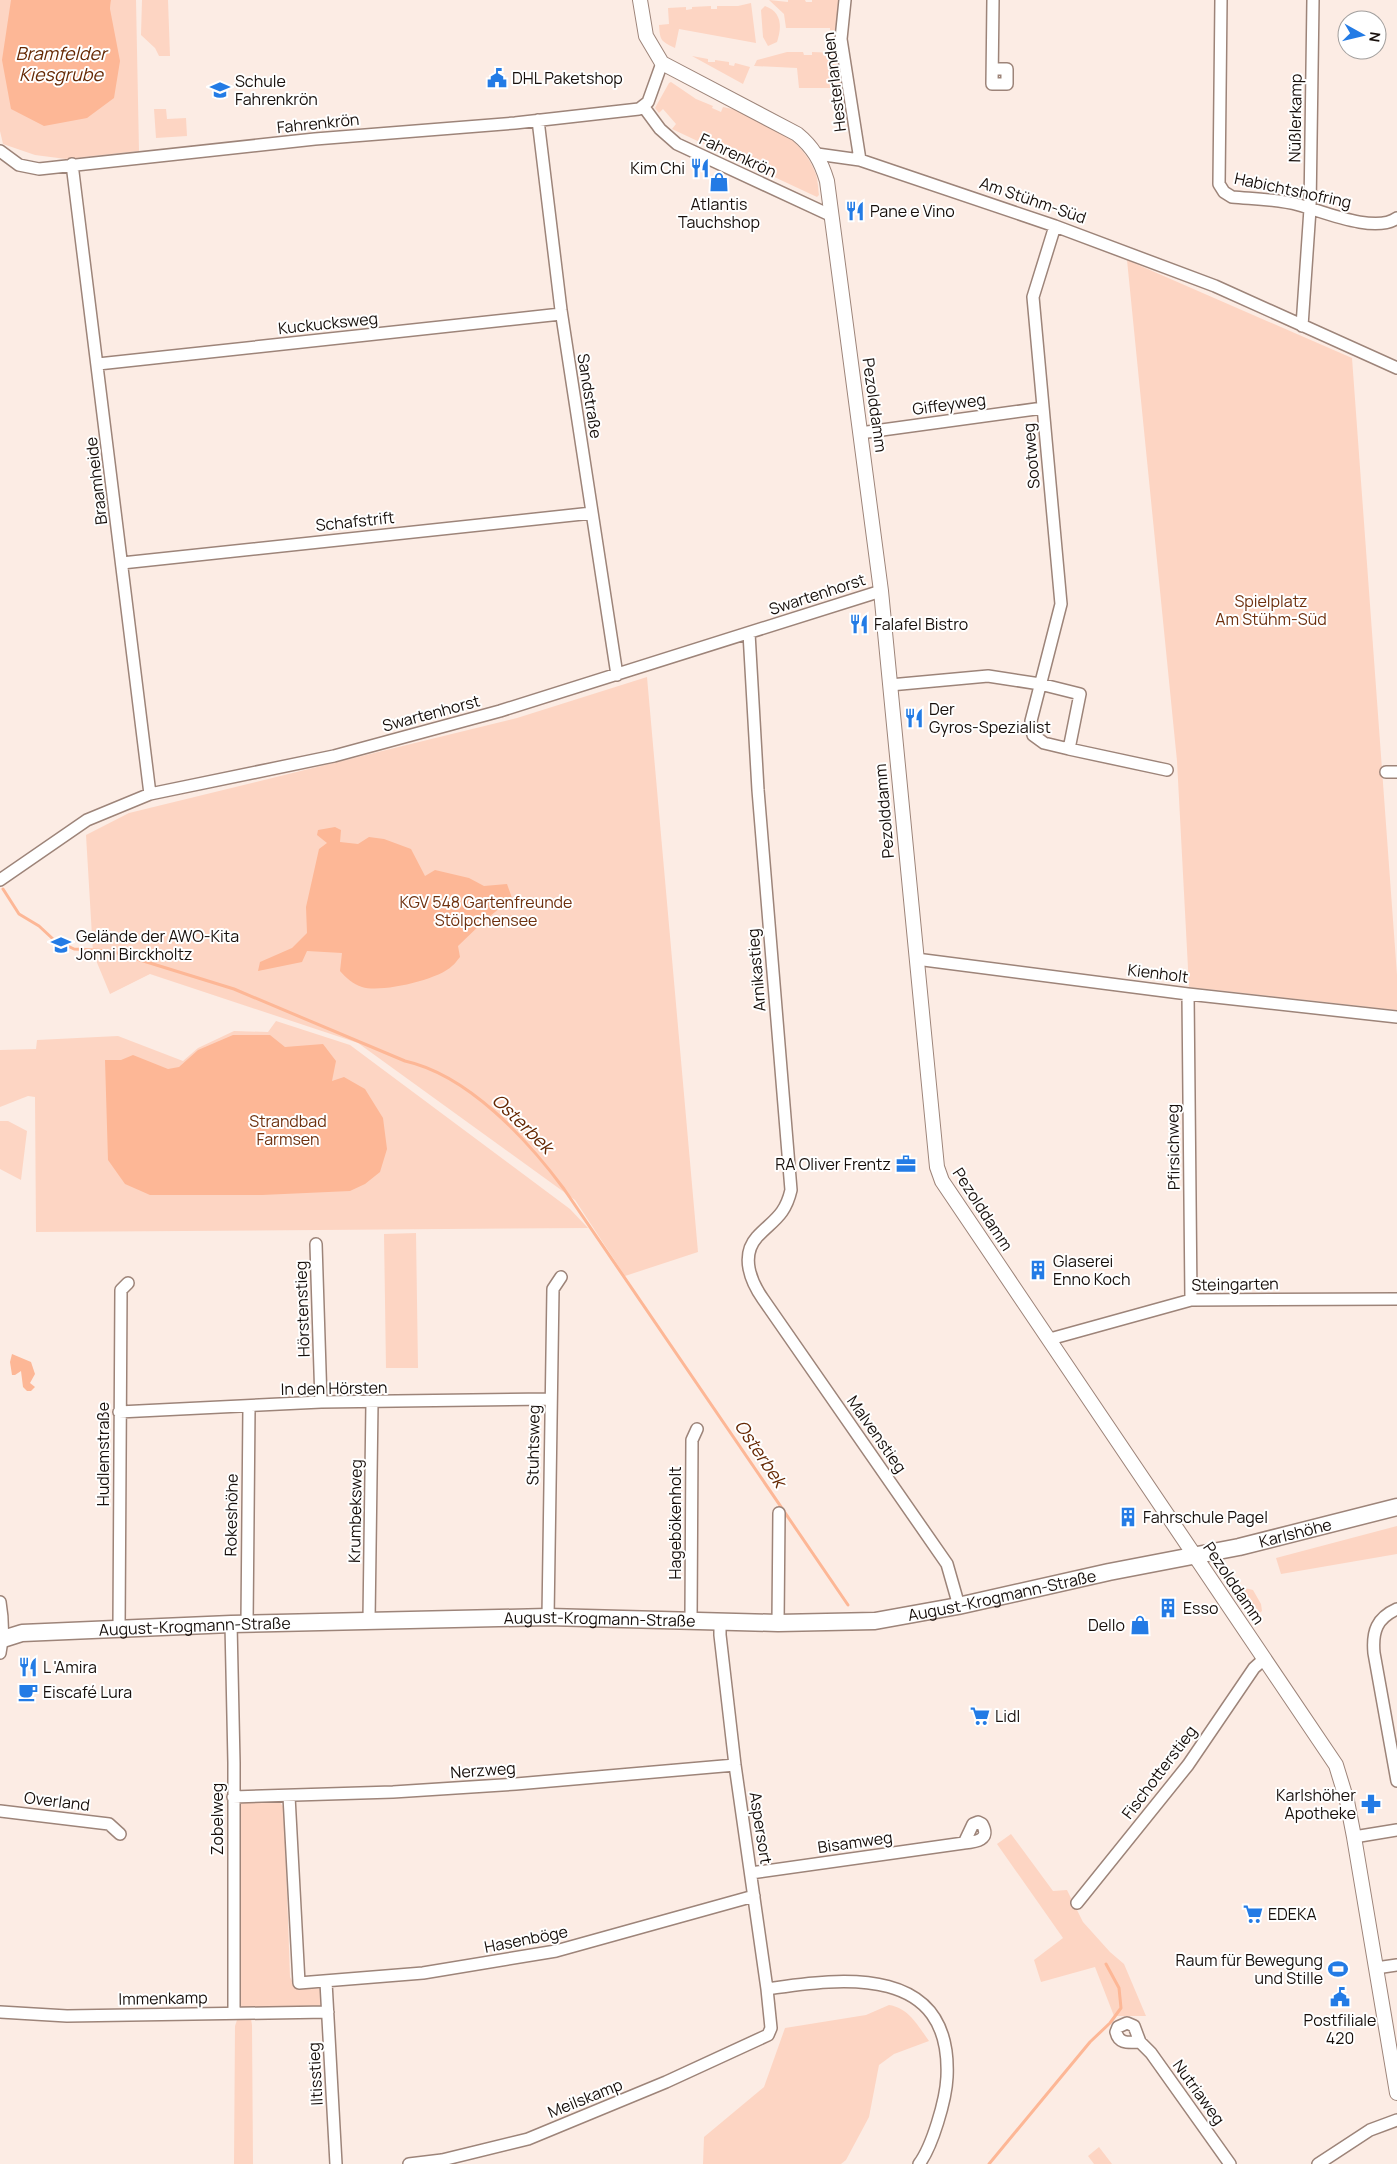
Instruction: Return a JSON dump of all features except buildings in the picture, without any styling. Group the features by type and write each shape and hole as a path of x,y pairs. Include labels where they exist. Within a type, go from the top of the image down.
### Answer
{"main road":[{"name":"Karlshöhe","path":"1194,1555 1239,1547 1397,1508"},
{"name":"August-Krogmann-Straße","path":"1,1644 22,1633 369,1620 548,1617 691,1619 778,1623 875,1621 959,1606 1194,1555"}],"street":[{"path":"640,0 646,36 662,63 797,134 817,154"},
{"name":"Hesterlanden","path":"845,0 842,38 860,160"},
{"path":"993,0 993,69"},
{"name":"Habichtshofring","path":"1221,0 1220,186 1224,192 1232,196 1283,202 1367,222 1383,223 1397,218"},
{"name":"Nüßlerkamp","path":"1302,326 1310,209 1313,0"},
{"path":"643,106 648,102 662,63"},
{"name":"Fahrenkrön","path":"0,151 19,165 40,168 308,140 538,120 639,109 643,106 660,129 677,144 832,216"},
{"name":"Sandstraße","path":"538,120 561,314 617,676"},
{"name":"Am Stühm-Süd","path":"817,154 860,160 1055,226 1215,286 1397,368"},
{"name":"Pezolddamm","path":"817,154 827,181 881,591 936,1167 942,1181 1336,1765 1347,1802 1354,1837 1397,2093"},
{"name":"Braamheide","path":"72,164 150,794"},
{"name":"Sootweg","path":"1055,226 1033,297 1061,604 1031,721 1033,735 1044,743 1069,749"},
{"name":"Kuckucksweg","path":"98,364 561,314"},
{"name":"Giffeyweg","path":"860,433 1042,408"},
{"name":"Schafstrift","path":"122,563 530,518 592,513"},
{"name":"Swartenhorst","path":"0,880 87,820 150,794 334,756 509,708 617,676 881,591"},
{"name":"Arnikastieg","path":"750,633 758,790 791,1190 788,1204 779,1217 755,1239 749,1254 748,1271 755,1288"},
{"path":"890,685 988,676 1040,684 1080,694 1069,749 1167,770"},
{"name":"Kienholt","path":"916,959 1188,994 1397,1016"},
{"name":"Pfirsichweg","path":"1188,994 1190,1300"},
{"name":"Hörstenstieg","path":"316,1244 321,1402"},
{"name":"Stuhtsweg","path":"548,1617 553,1289 561,1276"},
{"name":"Hudlemstraße","path":"119,1629 121,1290 128,1283"},
{"name":"Malvenstieg","path":"755,1288 947,1564 959,1606"},
{"name":"Steingarten","path":"1050,1339 1190,1300 1397,1299"},
{"name":"In den Hörsten","path":"119,1412 321,1402 372,1403 550,1399"},
{"name":"Krumbeksweg","path":"369,1620 372,1403"},
{"name":"Rokeshöhe","path":"239,1624 249,1407"},
{"name":"Hagebökenholt","path":"691,1619 692,1440 697,1429"},
{"path":"778,1513 778,1623"},
{"path":"0,1602 4,1618 1,1644"},
{"path":"1397,1608 1388,1613 1376,1625 1373,1637 1375,1659 1397,1781"},
{"name":"Aspersort","path":"720,1620 720,1635 735,1765 767,1989 771,2028 764,2037"},
{"name":"Zobelweg","path":"234,2013 233,1797 239,1624"},
{"name":"Fischotterstieg","path":"1077,1904 1188,1765 1254,1668 1264,1659"},
{"name":"Nerzweg","path":"233,1797 290,1796 516,1784 735,1765"},
{"name":"Hasenböge","path":"290,1796 299,1983 423,1973 556,1951 754,1896"},
{"name":"Overland","path":"0,1810 109,1824 120,1834"},
{"name":"Overland","path":"109,1824 120,1818"},
{"path":"1354,1837 1397,1830"},
{"name":"Bisamweg","path":"751,1873 964,1844"},
{"path":"1376,1968 1397,1965"},
{"name":"Iltisstieg","path":"326,1982 336,2164"},
{"path":"767,1989 812,1982 880,1984 906,1992 919,2000 932,2015 945,2043 947,2070 946,2087 939,2116 924,2157 919,2164"},
{"name":"Immenkamp","path":"0,2012 67,2016 328,2012"},
{"name":"Meilskamp","path":"409,2164 442,2160 528,2139 641,2092 764,2037"},
{"name":"Nutriaweg","path":"1140,2042 1151,2053 1230,2164"},
{"path":"1318,2164 1370,2130 1397,2120"}],"green space":[{"path":"0,0 11,0 11,6 110,9 111,0 136,0 139,151 66,159 35,155 3,144 0,131"},
{"path":"142,0 168,0 170,56 159,56 155,48 141,35"},
{"path":"769,0 788,2 788,0 805,0 806,2 812,2 812,0 838,0 837,31 830,30 830,28 786,28 784,14"},
{"path":"751,3 756,43 679,29 675,48 664,42 661,37 659,25 669,24 668,8 686,7 686,10 692,9 692,7 711,6 711,9 717,9 717,6 738,6"},
{"path":"765,6 778,16 780,26 777,42 768,46 763,37 761,10"},
{"path":"787,52 803,52 804,55 812,55 812,52 837,53 844,96 840,96 838,88 799,88 797,68 754,66 757,60"},
{"path":"692,56 708,59 708,62 715,62 715,60 729,62 729,65 734,66 735,63 750,67 743,84"},
{"path":"671,82 696,99 713,106 712,108 721,112 723,107 751,115 789,137 809,159 816,175 819,195 817,197 672,129 676,124 663,109 659,113 655,108"},
{"path":"154,109 166,109 167,119 186,118 187,136 156,138"},
{"name":"Spielplatz Am Stühm-Süd","path":"1127,260 1352,358 1397,975 1397,1010 1189,987 1177,761"},
{"name":"KGV 548 Gartenfreunde Stölpchensee","path":"647,677 698,1252 625,1276 575,1200 358,1043 150,974 110,994 93,953 86,835 129,813 517,718"},
{"name":"Strandbad Farmsen","path":"276,1021 350,1045 570,1209 588,1228 36,1232 35,1097 28,1096 0,1107 0,1050 36,1049 37,1040 118,1036 183,1061 198,1048 234,1031 268,1032"},
{"path":"0,1121 8,1121 27,1131 21,1180 0,1169"},
{"path":"416,1233 418,1368 386,1368 384,1234"},
{"path":"1397,1526 1397,1554 1281,1574 1276,1558"},
{"path":"1245,1588 1253,1590 1261,1604 1262,1611 1258,1614 1252,1613 1241,1592"},
{"path":"245,1800 279,1801 284,1808 290,1977 295,1987 321,1989 322,2009 250,2013 252,2025 253,2164 234,2164 235,2026 240,2011 237,1814 239,1803"},
{"path":"1011,1834 1053,1891 1067,1890 1083,1922 1110,1952 1124,1964 1146,2016 1114,2016 1095,1967 1041,1982 1034,1960 1063,1938 997,1844"},
{"path":"889,2005 908,2014 929,2041 894,2054 879,2065 869,2117 846,2160 841,2164 703,2164 704,2137 764,2087 785,2028 866,2015"},
{"path":"1099,2147 1112,2164 1094,2164 1088,2156"}],"water":[{"name":"Bramfelder Kiesgrube","path":"11,0 111,0 110,9 120,61 114,98 87,118 44,126 11,109 2,60"},
{"path":"335,827 341,830 340,842 358,844 369,837 384,839 411,849 425,876 435,870 469,878 484,886 507,884 512,898 458,946 460,957 453,965 435,976 409,984 382,988 362,987 340,971 342,953 307,951 302,962 258,971 260,962 292,948 307,933 306,907 319,849 327,843 317,835 318,830"},
{"path":"233,1035 270,1035 285,1047 323,1044 336,1061 332,1081 344,1077 365,1089 383,1118 387,1149 380,1172 365,1184 350,1191 262,1195 150,1195 125,1184 108,1160 105,1060 121,1060 133,1055 168,1069 179,1067 198,1050"},
{"path":"12,1354 31,1362 35,1374 30,1383 35,1387 31,1391 27,1391 23,1387 21,1371 12,1375 10,1362"}],"waterway":[{"name":"Osterbek","path":"3,889 19,914 39,926 53,939 74,949 111,951 234,989 405,1061 428,1068 473,1094 514,1130 564,1189 848,1605"},
{"path":"989,2164 1090,2042 1110,2023 1121,2008 1119,1988 1106,1964"}],"place":[{"name":"DHL Paketshop","path":"497,78"},
{"name":"Schule Fahrenkrön","path":"220,90"},
{"name":"Kim Chi","path":"700,168"},
{"name":"Atlantis Tauchshop","path":"719,182"},
{"name":"Pane e Vino","path":"855,211"},
{"name":"Falafel Bistro","path":"859,624"},
{"name":"Der Gyros-Spezialist","path":"914,718"},
{"name":"Gelände der AWO-Kita Jonni Birckholtz","path":"61,945"},
{"name":"RA Oliver Frentz","path":"906,1164"},
{"name":"Glaserei Enno Koch","path":"1038,1270"},
{"name":"Fahrschule Pagel","path":"1128,1517"},
{"name":"Esso","path":"1168,1608"},
{"name":"Dello","path":"1140,1625"},
{"name":"L 'Amira","path":"28,1667"},
{"name":"Eiscafé Lura","path":"28,1692"},
{"name":"Lidl","path":"980,1716"},
{"name":"Karlshöher Apotheke","path":"1371,1804"},
{"name":"EDEKA","path":"1253,1914"},
{"name":"Raum für Bewegung und Stille","path":"1338,1969"},
{"name":"Postfiliale 420","path":"1340,1997"}]}
